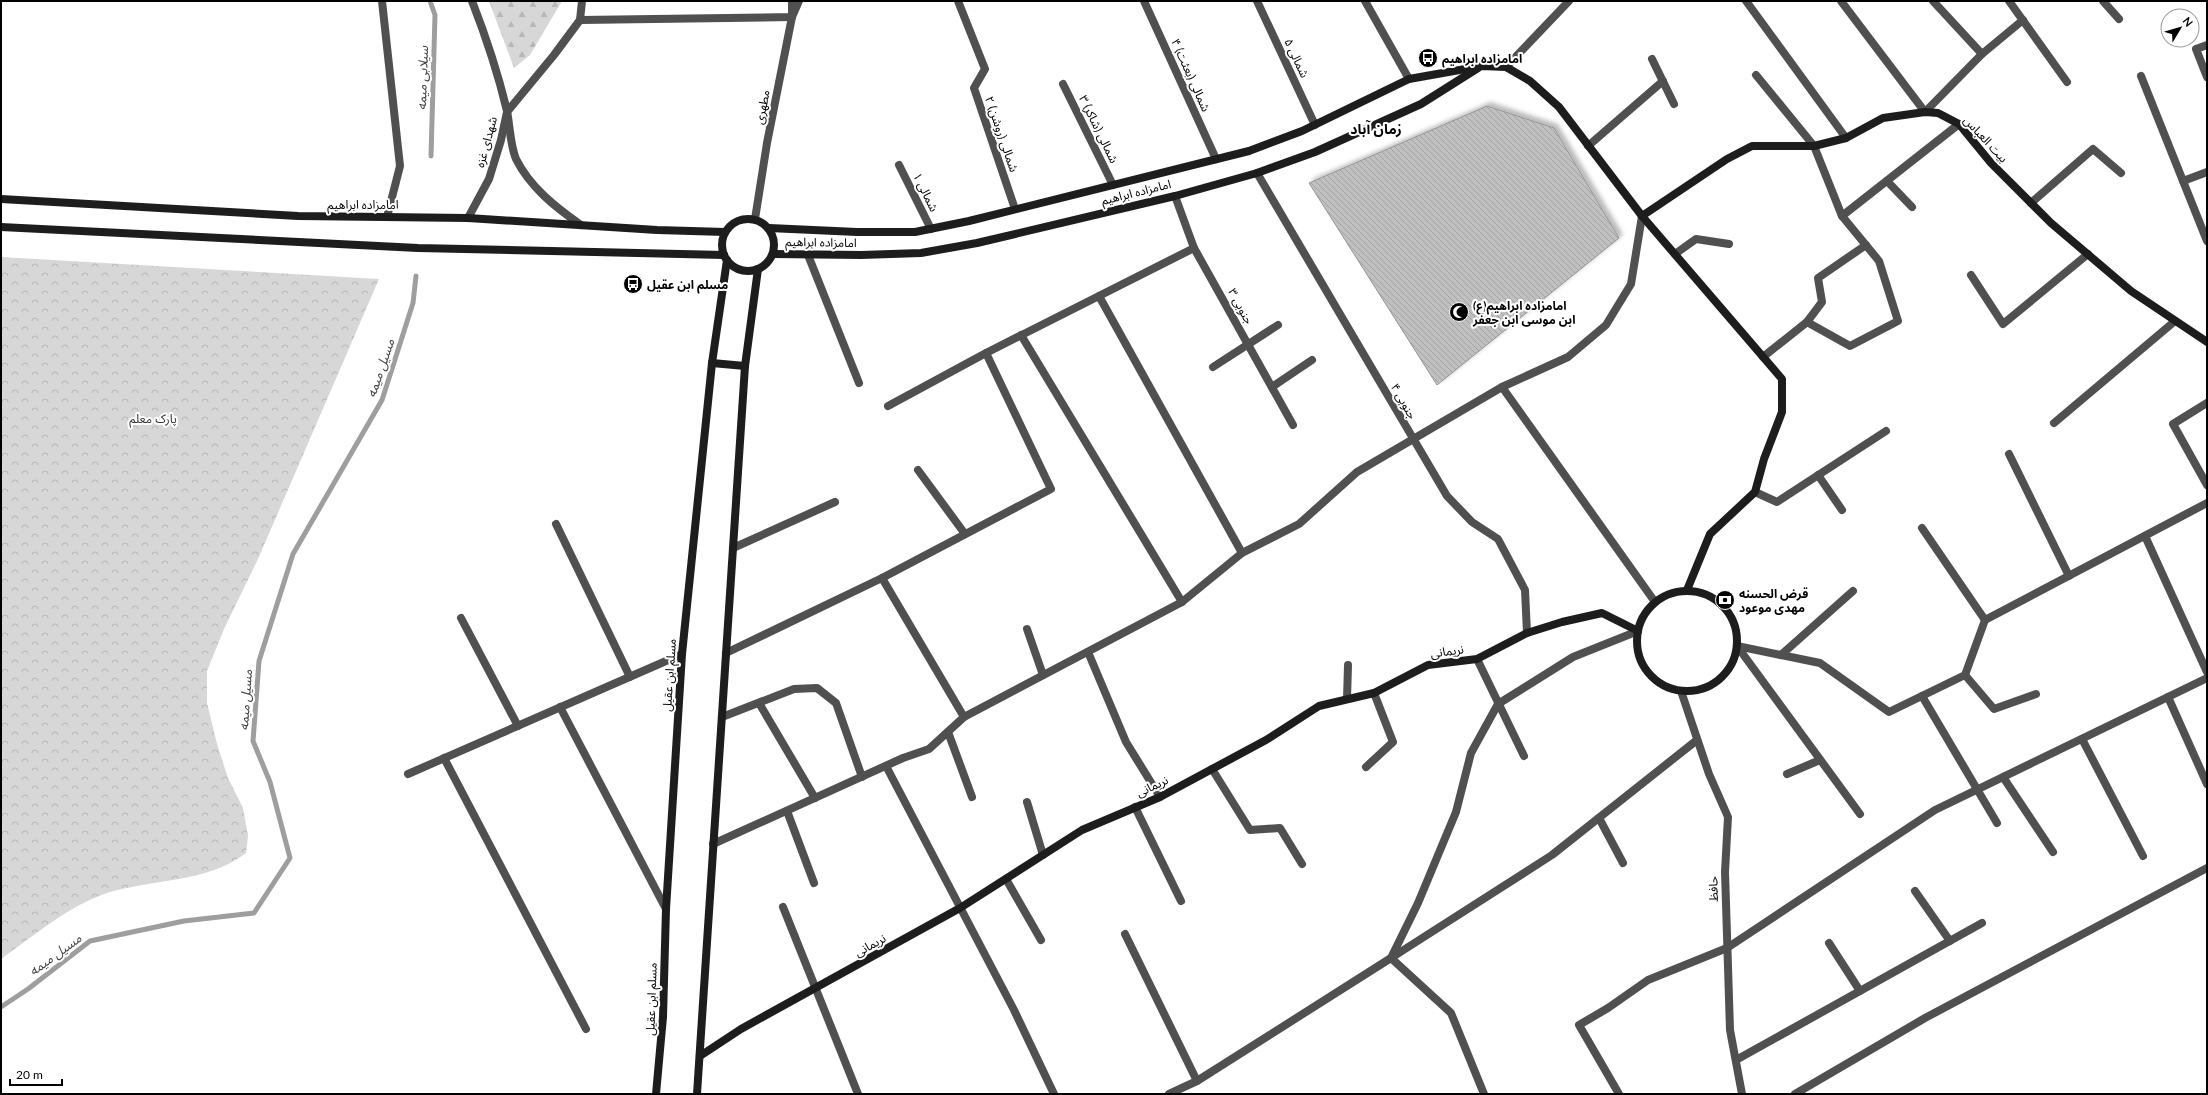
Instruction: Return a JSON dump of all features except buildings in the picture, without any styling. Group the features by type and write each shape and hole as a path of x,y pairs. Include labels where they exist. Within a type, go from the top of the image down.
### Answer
{"street":[{"path":"382,1 400,166 387,217"},
{"name":"شهدای غزه","path":"468,218 488,179 501,140 507,112 489,44 472,1"},
{"path":"581,225 564,214 535,188 516,158 507,112 554,55 580,20 582,1"},
{"path":"580,20 792,17 792,1"},
{"name":"مطهری","path":"755,219 767,143 792,17 799,1"},
{"name":"۲ شمالی (روشن)","path":"958,1 985,69 974,88 1015,209"},
{"name":"۴ شمالی (بعثت)","path":"1144,1 1216,159"},
{"name":"۵ شمالی","path":"1256,1 1316,125"},
{"path":"1366,1 1409,79"},
{"path":"1506,67 1568,1"},
{"path":"1746,1 1846,138"},
{"path":"1841,1 1925,112 1982,54 2023,20"},
{"path":"1933,1 1982,54"},
{"path":"2009,1 2067,82"},
{"path":"2103,1 2119,19"},
{"path":"2207,45 2196,48 2207,77"},
{"path":"1652,59 1674,104"},
{"name":"امامزاده ابراهیم","path":"773,254 808,255 921,253 977,243 1175,196 1257,173 1315,152 1421,104 1482,66"},
{"name":"امامزاده ابراهیم","path":"769,228 857,232 915,232 930,229 1249,151 1316,125 1409,79 1482,66 1506,67 1530,81 1559,108 1642,216 1782,379 1782,412 1764,459 1755,492"},
{"path":"1756,75 1814,146 1842,216 1879,261 1898,321 1850,346 1807,322"},
{"path":"2142,76 2207,242"},
{"path":"1588,146 1663,82"},
{"name":"۳ شمالی (شاکر)","path":"1063,84 1113,185"},
{"name":"بیت العباس","path":"1642,216 1728,159 1752,146 1814,146 1846,138 1884,118 1925,112 1938,113 1959,124 1991,163 2051,223 2131,291 2207,342"},
{"path":"1842,216 1959,124"},
{"path":"2031,204 2093,149 2121,173"},
{"name":"۱ شمالی","path":"899,165 930,229"},
{"path":"2183,181 2207,172"},
{"name":"۴ جنوبی","path":"1257,173 1447,496 1472,522 1498,539 1525,590 1527,633"},
{"path":"1887,181 1912,207"},
{"name":"۳ جنوبی","path":"1175,196 1194,248 1293,425"},
{"name":"امامزاده ابراهیم","path":"1,199 298,216 468,218 725,232"},
{"path":"714,844 886,766 929,749 964,717 1182,602 1242,553 1298,524 1356,472 1502,387 1568,357 1606,325 1631,284 1642,216"},
{"path":"744,219 755,219 769,228 774,240 773,254 768,263 758,269 747,271 736,268 726,258 722,243 725,232 733,223 744,219"},
{"path":"1,227 418,248 726,258"},
{"path":"1675,254 1696,239 1729,244"},
{"path":"1763,357 1807,322 1822,302 1818,278 1866,245"},
{"path":"888,406 986,353 1194,248"},
{"path":"1971,275 2004,324 2088,254"},
{"path":"808,255 858,383"},
{"name":"مسلم ابن عقیل","path":"656,1094 663,1017 666,909 682,654 712,363 726,258"},
{"path":"697,1094 745,366 758,269"},
{"path":"1100,296 1242,553"},
{"path":"2054,423 2175,321"},
{"path":"1213,367 1278,325"},
{"path":"1021,335 1182,602"},
{"path":"726,653 882,578 1051,489 986,353"},
{"path":"1272,387 1312,360"},
{"path":"712,363 745,366"},
{"path":"1502,387 1655,602"},
{"path":"2207,403 2173,424 2207,485"},
{"path":"1687,590 1710,534 1755,492 1777,502 1886,432"},
{"path":"2009,454 2069,576"},
{"path":"918,470 965,534"},
{"path":"1818,475 1842,510"},
{"path":"733,548 835,502"},
{"path":"1737,646 1820,663 1889,712 1965,675 1985,620 2207,503"},
{"path":"556,524 630,677"},
{"path":"1922,528 1985,620"},
{"path":"2145,536 2207,672"},
{"path":"882,578 964,717"},
{"path":"1687,590 1704,594 1719,602 1730,616 1736,631 1737,646 1733,662 1724,675 1712,685 1697,691 1681,691 1666,687 1652,678 1643,665 1637,648 1638,631 1644,615 1655,602 1670,593 1687,590"},
{"path":"1781,655 1853,591"},
{"name":"نریمانی","path":"700,1056 741,1029 960,908 1082,830 1160,797 1266,740 1319,706 1374,693 1428,665 1477,659 1527,633 1562,622 1602,613 1638,631"},
{"path":"461,618 518,726"},
{"path":"1026,629 1043,675"},
{"path":"1391,958 1418,903 1456,812 1471,753 1498,704 1573,657 1638,631"},
{"path":"1737,646 1860,814"},
{"path":"1088,652 1126,742 1160,797"},
{"path":"408,774 682,654"},
{"path":"1477,659 1524,756"},
{"path":"1347,699 1348,666"},
{"path":"1965,675 1994,709 2036,694"},
{"path":"1619,1094 1579,1025 1608,1008 1648,980 1727,948 1935,810 2207,678"},
{"path":"722,717 794,690 817,688 836,703 862,777"},
{"name":"حافظ","path":"1681,691 1697,740 1728,817 1725,872 1730,1030 1742,1094"},
{"path":"1366,767 1393,742 1374,693"},
{"path":"1922,696 1997,823"},
{"path":"2168,697 2207,784"},
{"path":"759,703 815,798"},
{"path":"560,707 666,909"},
{"path":"948,732 972,796"},
{"path":"2082,739 2143,856"},
{"path":"1169,1094 1197,1081 1552,855 1697,740"},
{"path":"444,758 586,1029"},
{"path":"1787,774 1820,760"},
{"path":"886,766 1014,1010 1054,1094"},
{"path":"1212,768 1250,830 1280,828 1302,864"},
{"path":"2003,777 2053,852"},
{"path":"1027,802 1043,855"},
{"path":"1135,807 1181,901"},
{"path":"787,811 814,883"},
{"path":"1599,818 1622,863"},
{"path":"1795,1094 1925,1018 2207,868"},
{"path":"1006,879 1041,940"},
{"path":"1915,891 1950,941"},
{"path":"783,907 858,1094"},
{"path":"1736,1060 1982,923"},
{"path":"1125,934 1197,1081"},
{"path":"1829,943 1860,991"},
{"path":"1391,958 1451,1013 1484,1094"}],"green space":[{"path":"489,1 562,1 530,55 514,68"},
{"name":"پارک معلم","path":"1,257 379,279 258,559 224,629 207,671 207,703 217,744 228,778 243,808 248,836 246,853 231,863 214,870 179,879 124,888 93,899 52,922 1,959"}],"waterway":[{"name":"سیلابی میمه","path":"430,1 435,15 431,156"},
{"name":"مسیل میمه","path":"1,1007 28,989 90,941 184,921 254,913 290,858 270,782 253,741 259,661 293,554 382,400 413,303 416,276"}],"place":[{"name":"امامزاده ابراهیم","path":"1428,58"},
{"name":"مسلم ابن عقیل","path":"633,284"},
{"name":"(ع)امامزاده ابراهیم ابن موسی ابن جعفر","path":"1459,312"},
{"name":"قرض الحسنه مهدی موعود","path":"1725,600"}],"district":[{"name":"زمان آباد","path":"1376,128"}]}
